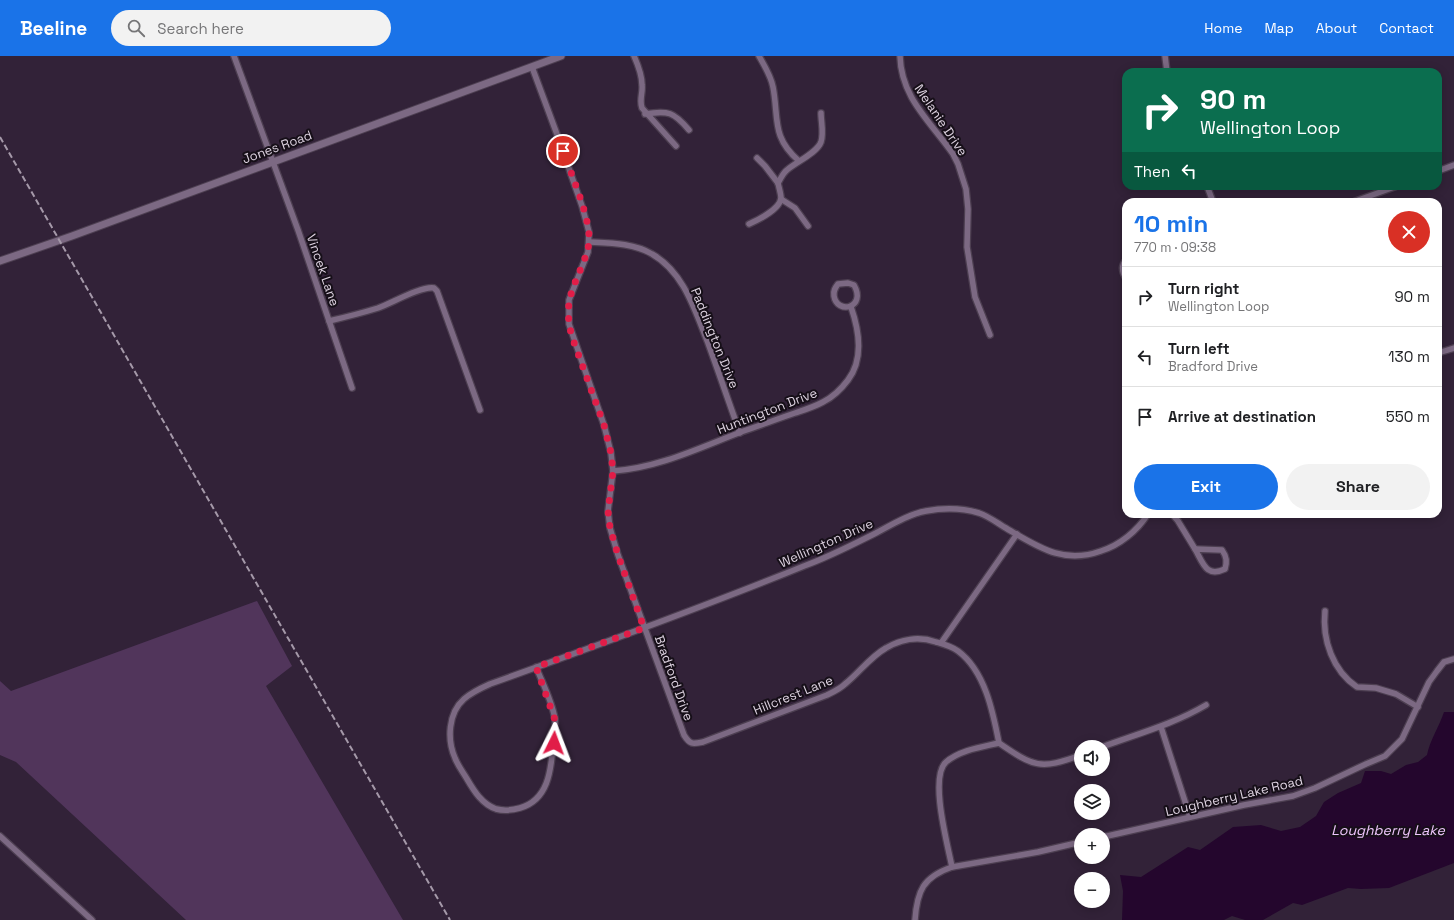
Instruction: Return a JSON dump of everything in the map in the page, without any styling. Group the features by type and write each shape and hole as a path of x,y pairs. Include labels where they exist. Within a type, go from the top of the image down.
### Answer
{"street":[{"name":"Vincek Lane","path":"234,56 298,230 352,388"},
{"name":"Jones Road","path":"0,261 72,236 272,161 561,56"},
{"path":"634,56 642,80 641,104 645,114 676,146"},
{"path":"758,56 764,65 773,88 777,127 781,139 788,151 799,161"},
{"name":"Melanie Drive","path":"900,56 903,80 909,94 918,108 943,139 958,164 966,189 968,209 967,247 970,274 975,297 990,335"},
{"path":"1165,56 1166,68"},
{"name":"Bradford Drive","path":"532,67 587,222 589,242 588,252 569,300 569,324 572,337 604,425 611,453 613,471 608,511 610,528 644,628 684,735 691,744"},
{"path":"645,114 665,111 680,119 689,130"},
{"path":"778,183 783,174 799,161 815,151 821,141 821,113"},
{"path":"750,224 763,217 779,205 781,199 778,183 765,166 756,158"},
{"path":"1442,170 1454,165"},
{"path":"1364,198 1386,190"},
{"path":"781,199 795,208 808,226"},
{"name":"Paddington Drive","path":"589,242 619,244 644,250 658,258 675,274 686,291 697,314 740,433"},
{"path":"848,283 854,286 858,294 855,304 851,307 846,308 838,304 836,301 834,292 838,284 848,283"},
{"path":"329,321 378,307 420,291 434,288 437,291 450,325 480,410"},
{"name":"Huntington Drive","path":"613,471 630,470 655,464 700,449 824,402 843,386 853,370 859,345 859,336 851,307"},
{"path":"1442,352 1454,348"},
{"name":"Wellington Drive","path":"536,667 644,628 805,566 838,552 897,522 925,511 963,509 980,514 1056,554 1079,557 1094,554 1107,549 1124,539 1133,532 1145,518"},
{"path":"1175,518 1207,570 1217,573 1225,569 1227,562 1226,555 1222,550 1195,549"},
{"path":"942,643 1017,534"},
{"path":"1325,611 1324,619 1332,658 1341,673 1358,687 1376,688 1396,694 1418,707"},
{"name":"Hillcrest Lane","path":"691,744 703,742 827,695 845,685 878,654 896,643 914,639 930,640 949,645 958,651 970,663 993,711 999,743"},
{"name":"Loughberry Lake Road","path":"1110,835 1244,805 1293,796 1315,788 1385,756 1402,739 1429,682 1444,662 1454,659"},
{"path":"536,667 555,720 553,753 547,784 538,798 524,807 515,810 495,808 480,798 455,759 451,748 450,738 453,716 463,700 472,694 490,684 536,667"},
{"path":"1110,744 1147,730 1161,727 1189,715 1206,705"},
{"path":"1161,727 1190,817"},
{"path":"952,867 939,796 939,779 945,762 952,757 968,751 999,743 1020,758 1044,765 1059,763 1074,758"},
{"path":"0,836 90,919"},
{"path":"915,920 919,893 925,883 942,871 952,867 1038,852 1074,844"}],"shaded area":[{"path":"257,601 292,666 266,686 403,920 186,920 16,762 0,755 0,681 11,691"}],"water":[{"name":"Loughberry Lake","path":"1444,712 1454,712 1454,863 1389,888 1348,888 1302,905 1293,903 1263,920 1245,920 1232,916 1224,920 1122,920 1123,891 1120,875 1141,877 1188,847 1200,850 1233,827 1261,825 1281,831 1300,827 1316,816 1324,802 1338,793 1361,783 1365,771 1381,771 1391,774 1406,765 1418,762 1427,755 1430,744"}],"railway":[{"path":"0,137 450,920"}],"route":[{"path":"554,743 555,720 536,667 644,628 610,528 608,511 613,471 611,453 604,425 572,337 569,324 569,300 572,289 588,252 589,232 582,206 563,151"}]}
